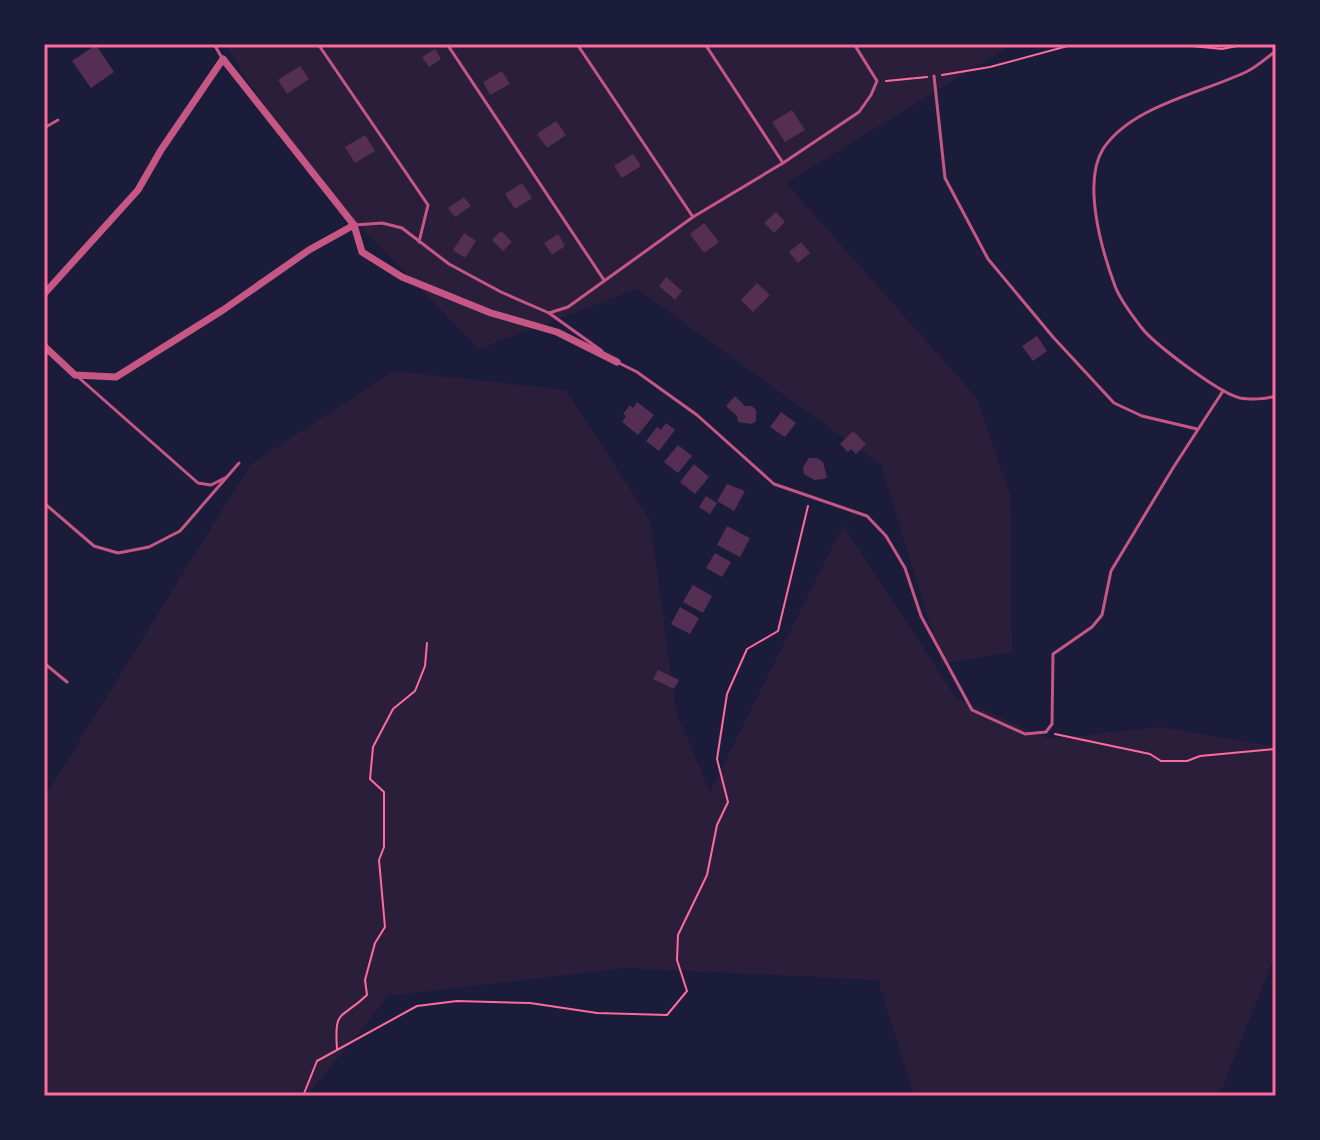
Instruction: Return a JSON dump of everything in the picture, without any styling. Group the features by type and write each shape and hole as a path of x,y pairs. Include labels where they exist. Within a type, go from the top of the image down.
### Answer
{"street":[{"path":"44,294 138,190 161,150 223,59 354,225 362,252 402,277 491,313 557,332 617,362"},
{"path":"44,346 75,375 116,377 223,310 309,250 354,225"}],"lane":[{"path":"214,44 223,59"},
{"path":"318,44 428,205 419,242"},
{"path":"447,44 604,280"},
{"path":"577,44 693,217"},
{"path":"705,44 783,163"},
{"path":"549,313 568,307 693,217 783,163 859,112 877,81 854,44"},
{"path":"1276,51 1249,71 1156,108 1126,125 1103,150 1094,178 1095,210 1116,289 1143,330 1223,391 1240,398 1276,396"},
{"path":"934,76 945,178 988,259 1053,337 1114,403 1142,416 1197,429"},
{"path":"44,128 58,120"},
{"path":"354,225 382,223 402,228 449,264 549,313 617,362 637,372 697,415 774,484 867,516 886,536 905,568 921,616 972,710 1025,734 1046,732 1052,724 1053,654 1092,627 1102,615 1111,571 1223,391"},
{"path":"75,375 198,483 211,485 227,477"},
{"path":"44,503 94,546 118,553 149,547 180,531 239,463"},
{"path":"44,663 67,682"}],"path":[{"path":"877,81 990,67 1075,44"},
{"path":"1171,44 1222,49 1247,44"},
{"path":"303,1096 317,1061 417,1006 457,1001 530,1003 597,1013 667,1015 687,991 677,960 678,935 707,875 717,825 728,802 717,759 727,694 747,649 778,631 810,497"},
{"path":"337,1051 335,1025 340,1015 367,995 365,980 375,943 385,927 379,860 384,847 384,792 370,779 373,747 393,709 415,691 425,666 427,643"},
{"path":"1046,732 1150,754 1161,761 1187,761 1200,756 1276,749"}],"shaded area":[{"path":"224,44 1013,44 786,183 976,397 1011,497 1012,652 942,664 881,465 637,289 479,349 308,173"},
{"path":"393,371 566,390 650,520 676,712 710,792 843,525 956,698 1049,739 1161,727 1276,747 1276,959 1219,1096 914,1096 878,980 625,968 388,996 307,1096 44,1096 44,798 250,465"}],"building":[{"path":"96,45 114,72 91,88 72,61"},
{"path":"435,49 441,59 429,67 422,57"},
{"path":"300,66 309,79 287,94 278,80"},
{"path":"502,71 510,84 490,95 483,82"},
{"path":"792,110 805,130 785,142 772,122"},
{"path":"556,121 566,135 547,148 537,134"},
{"path":"365,135 375,151 355,163 345,147"},
{"path":"633,154 641,166 622,178 614,166"},
{"path":"522,183 532,198 515,209 505,194"},
{"path":"464,197 471,206 455,217 448,208"},
{"path":"776,212 785,222 774,233 764,223"},
{"path":"704,223 719,242 704,253 690,234"},
{"path":"501,231 512,242 503,251 492,240"},
{"path":"464,233 476,241 465,258 453,250"},
{"path":"558,234 565,246 552,255 544,243"},
{"path":"801,242 810,253 798,263 789,252"},
{"path":"666,277 682,291 675,300 659,286"},
{"path":"757,283 770,295 753,312 741,300"},
{"path":"1037,336 1047,351 1033,361 1022,346"},
{"path":"735,396 745,406 756,410 756,421 752,424 738,422 737,416 726,406"},
{"path":"637,402 654,415 638,435 622,422 626,416 623,414"},
{"path":"781,412 796,423 785,437 770,427"},
{"path":"666,423 675,430 659,451 646,441 657,427 661,430"},
{"path":"853,431 866,444 856,454 851,449 848,452 840,444"},
{"path":"678,445 692,456 678,473 664,462"},
{"path":"809,458 823,462 827,477 814,480 804,474 803,467"},
{"path":"694,464 709,477 695,494 680,482"},
{"path":"727,484 745,491 734,511 717,501"},
{"path":"706,496 717,503 710,514 699,507"},
{"path":"727,526 750,538 740,557 717,545"},
{"path":"715,553 731,562 722,577 706,568"},
{"path":"693,585 712,596 703,613 683,602"},
{"path":"680,607 699,618 690,634 671,624"},
{"path":"658,670 679,680 674,689 653,679"}]}
